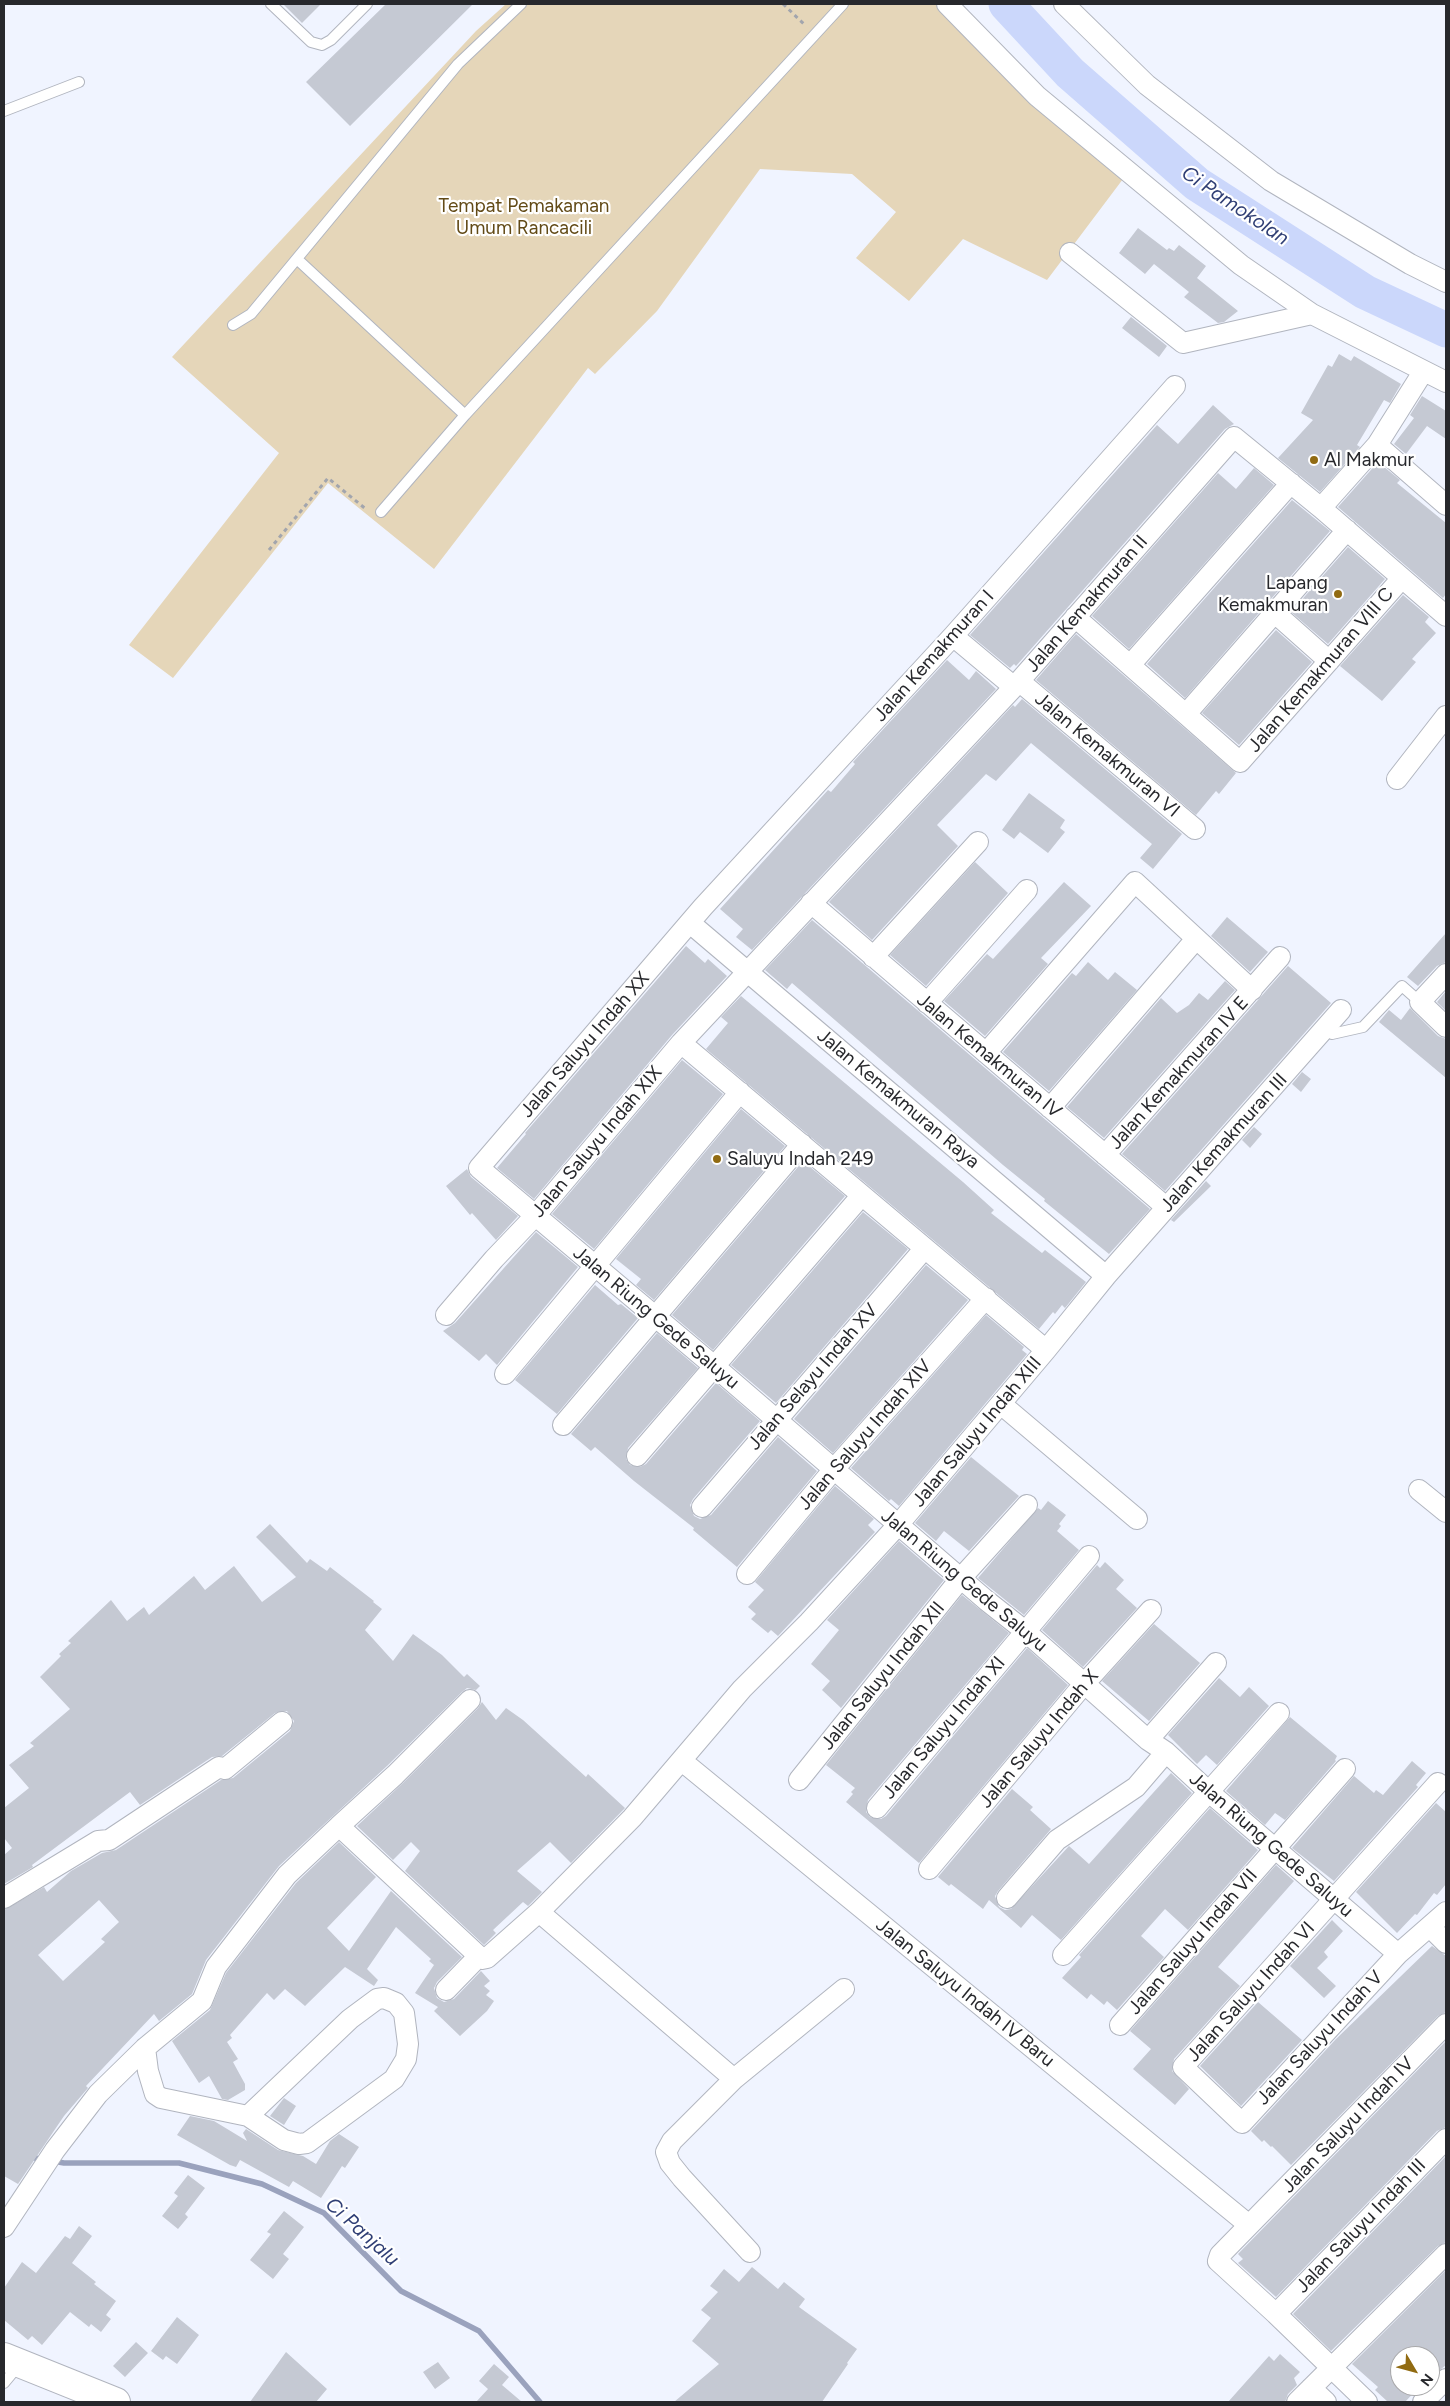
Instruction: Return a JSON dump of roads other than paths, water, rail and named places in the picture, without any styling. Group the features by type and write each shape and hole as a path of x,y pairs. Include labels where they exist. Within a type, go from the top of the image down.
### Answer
{"main road":[{"path":"9,2368 116,2402"}],"street":[{"path":"947,4 1037,96 1241,265 1312,314 1418,380 1446,382"},
{"path":"1064,4 1147,85 1270,181 1410,264 1446,282"},
{"path":"1070,253 1183,343 1312,314"},
{"path":"1321,508 1377,444 1418,380"},
{"name":"Jalan Kemakmuran I","path":"690,922 953,636 1175,386"},
{"name":"Jalan Kemakmuran II","path":"749,972 1016,684 1234,437 1321,508 1446,616"},
{"path":"1377,444 1446,505"},
{"path":"1131,664 1291,484"},
{"path":"1075,617 1186,714 1347,530"},
{"name":"Jalan Kemakmuran VIII C","path":"1186,714 1240,762 1402,578"},
{"path":"1275,613 1329,661"},
{"name":"Jalan Kemakmuran VI","path":"953,636 1016,684 1195,829"},
{"path":"1397,779 1446,716"},
{"path":"873,958 978,842"},
{"name":"Jalan Kemakmuran IV E","path":"986,1053 1134,882 1252,990"},
{"path":"927,1003 1027,890"},
{"name":"Jalan Kemakmuran IV","path":"812,904 1166,1208"},
{"name":"Jalan Kemakmuran Raya","path":"690,922 1106,1276"},
{"name":"Jalan Saluyu Indah XX","path":"479,1168 690,922"},
{"path":"1050,1108 1196,939"},
{"name":"Jalan Kemakmuran IV E","path":"1105,1156 1280,957"},
{"name":"Jalan Saluyu Indah XIX","path":"446,1315 494,1259 535,1216 681,1043 749,972"},
{"path":"1446,974 1420,1002 1446,1027"},
{"name":"Jalan Kemakmuran III","path":"1106,1276 1341,1010"},
{"path":"681,1043 1046,1350"},
{"path":"505,1374 740,1092"},
{"path":"563,1425 802,1144"},
{"name":"Jalan Riung Gede Saluyu","path":"479,1168 714,1366 898,1526 1025,1632 1148,1740 1166,1752 1209,1792 1398,1954"},
{"path":"637,1456 862,1195"},
{"name":"Jalan Selayu Indah XV","path":"702,1507 925,1248"},
{"name":"Jalan Saluyu Indah XIII","path":"478,1957 487,1958 539,1912 632,1818 742,1689 809,1622 898,1526 1002,1404 1106,1276"},
{"name":"Jalan Saluyu Indah XIV","path":"747,1574 834,1469 986,1298"},
{"path":"1002,1404 1137,1519"},
{"path":"1420,1490 1446,1512"},
{"name":"Jalan Saluyu Indah XII","path":"799,1780 961,1578 1027,1505"},
{"name":"Jalan Saluyu Indah XI","path":"877,1808 1089,1556"},
{"name":"Jalan Saluyu Indah X","path":"930,1870 1084,1684 1151,1610"},
{"path":"1148,1740 1216,1664"},
{"path":"4,2226 55,2150 98,2094 145,2048 202,2001 216,1967 287,1876 395,1775 470,1700"},
{"path":"1063,1955 1279,1713"},
{"path":"4,1898 98,1842 109,1840 219,1768 225,1769 282,1722"},
{"path":"1007,1898 1057,1840 1136,1786 1166,1752"},
{"name":"Jalan Saluyu Indah IV Baru","path":"682,1761 1249,2225"},
{"name":"Jalan Saluyu Indah VII","path":"1120,2025 1345,1769"},
{"name":"Jalan Saluyu Indah VI","path":"1242,2122 1183,2067 1438,1783"},
{"path":"339,1826 478,1957 446,1990"},
{"path":"539,1912 734,2079"},
{"path":"1398,1954 1431,1928 1446,1912"},
{"path":"1431,1928 1446,1943"},
{"name":"Jalan Saluyu Indah V","path":"1242,2122 1398,1954"},
{"path":"750,2252 668,2157 672,2142 734,2079 844,1989"},
{"path":"145,2048 148,2071 155,2094 166,2099 248,2116 284,2140 298,2144 312,2140 394,2080 406,2059 408,2044 404,2013 396,2003 384,1998 377,1999 350,2019 248,2116"},
{"name":"Jalan Saluyu Indah IV","path":"1276,2314 1218,2261 1220,2255 1446,2024"},
{"name":"Jalan Saluyu Indah III","path":"1276,2314 1446,2138"},
{"path":"1326,2402 1307,2393 1446,2254"},
{"path":"1276,2314 1367,2402"},
{"path":"1423,2402 1446,2379"}],"lane":[{"path":"271,4 311,42 322,45 331,40 367,4"},
{"path":"233,325 251,314 458,64 521,4"},
{"path":"381,512 465,415 843,4"},
{"path":"4,111 79,82"},
{"path":"297,259 465,415"},
{"path":"1325,1029 1332,1034 1363,1027 1402,986 1420,1002"}],"waterway":[{"name":"Ci Pamokolan","path":"1006,4 1070,73 1197,184 1365,292 1446,330"},
{"name":"Ci Panjalu","path":"29,2157 64,2163 179,2163 262,2184 324,2213 401,2291 479,2331 540,2402"}],"place":[{"name":"Al Makmur","path":"1314,460"},
{"name":"Lapang Kemakmuran","path":"1338,594"},
{"name":"Saluyu Indah 249","path":"717,1159"}],"park label":[{"name":"Tempat Pemakaman Umum Rancacili","path":"524,217"}]}
